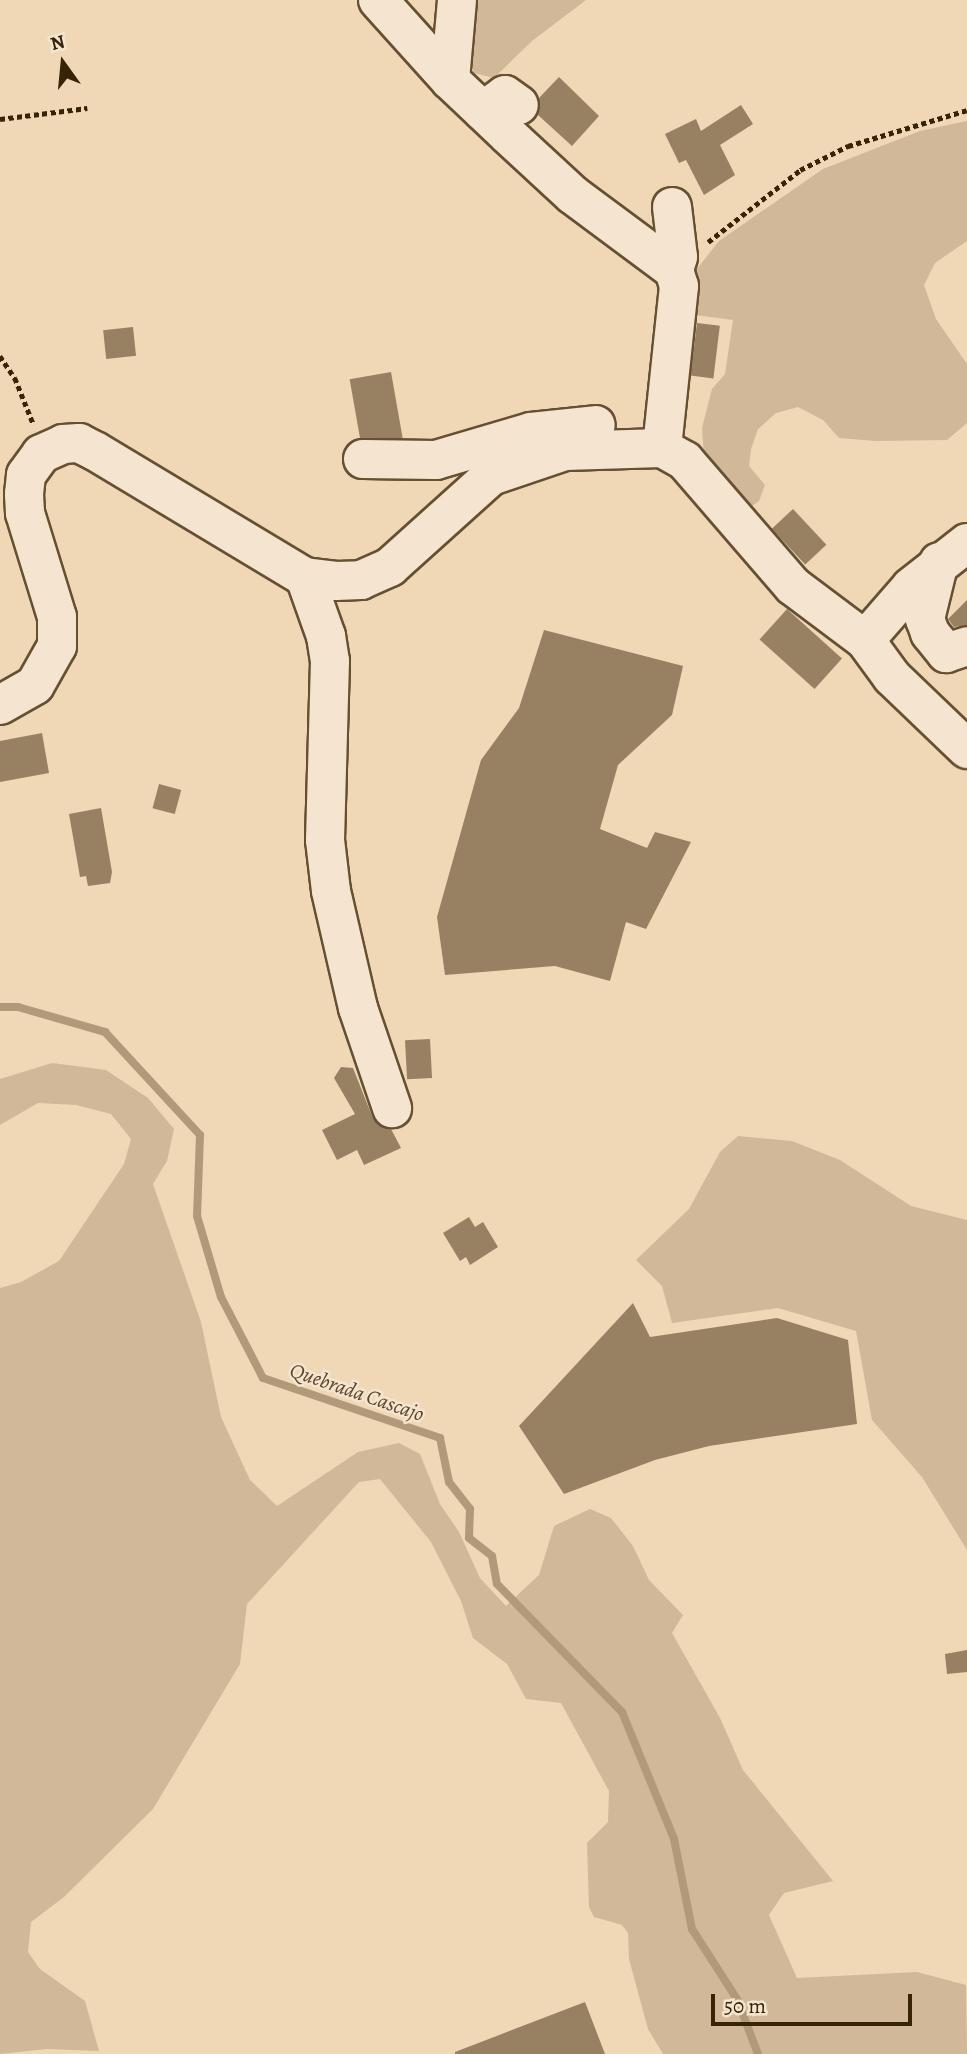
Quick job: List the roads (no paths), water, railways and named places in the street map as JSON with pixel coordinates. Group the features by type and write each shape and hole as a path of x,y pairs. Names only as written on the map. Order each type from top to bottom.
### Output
{"street":[{"path":"378,0 450,80 501,108 573,195 675,273"},
{"path":"450,80 457,0"},
{"path":"672,207 678,257 664,434 793,586 864,640 892,677 967,749"},
{"path":"363,459 436,460 531,432 664,434"},
{"path":"0,705 35,685 57,646 57,617 25,513 23,494 26,475 41,454 63,444 79,443 305,577 361,580 390,567 491,476 565,451 664,434"},
{"path":"864,640 953,553"},
{"path":"953,553 925,620 930,634 946,653 967,646"},
{"path":"305,577 326,636 330,661 326,840 331,891 358,1008 392,1108"}],"waterway":[{"name":"Quebrada Cascajo","path":"0,1007 18,1007 105,1032 200,1135 197,1216 221,1297 263,1378 440,1438 449,1482 470,1509 469,1538 492,1556 497,1584 622,1712 674,1839 692,1929 737,1999 758,2054"}]}
